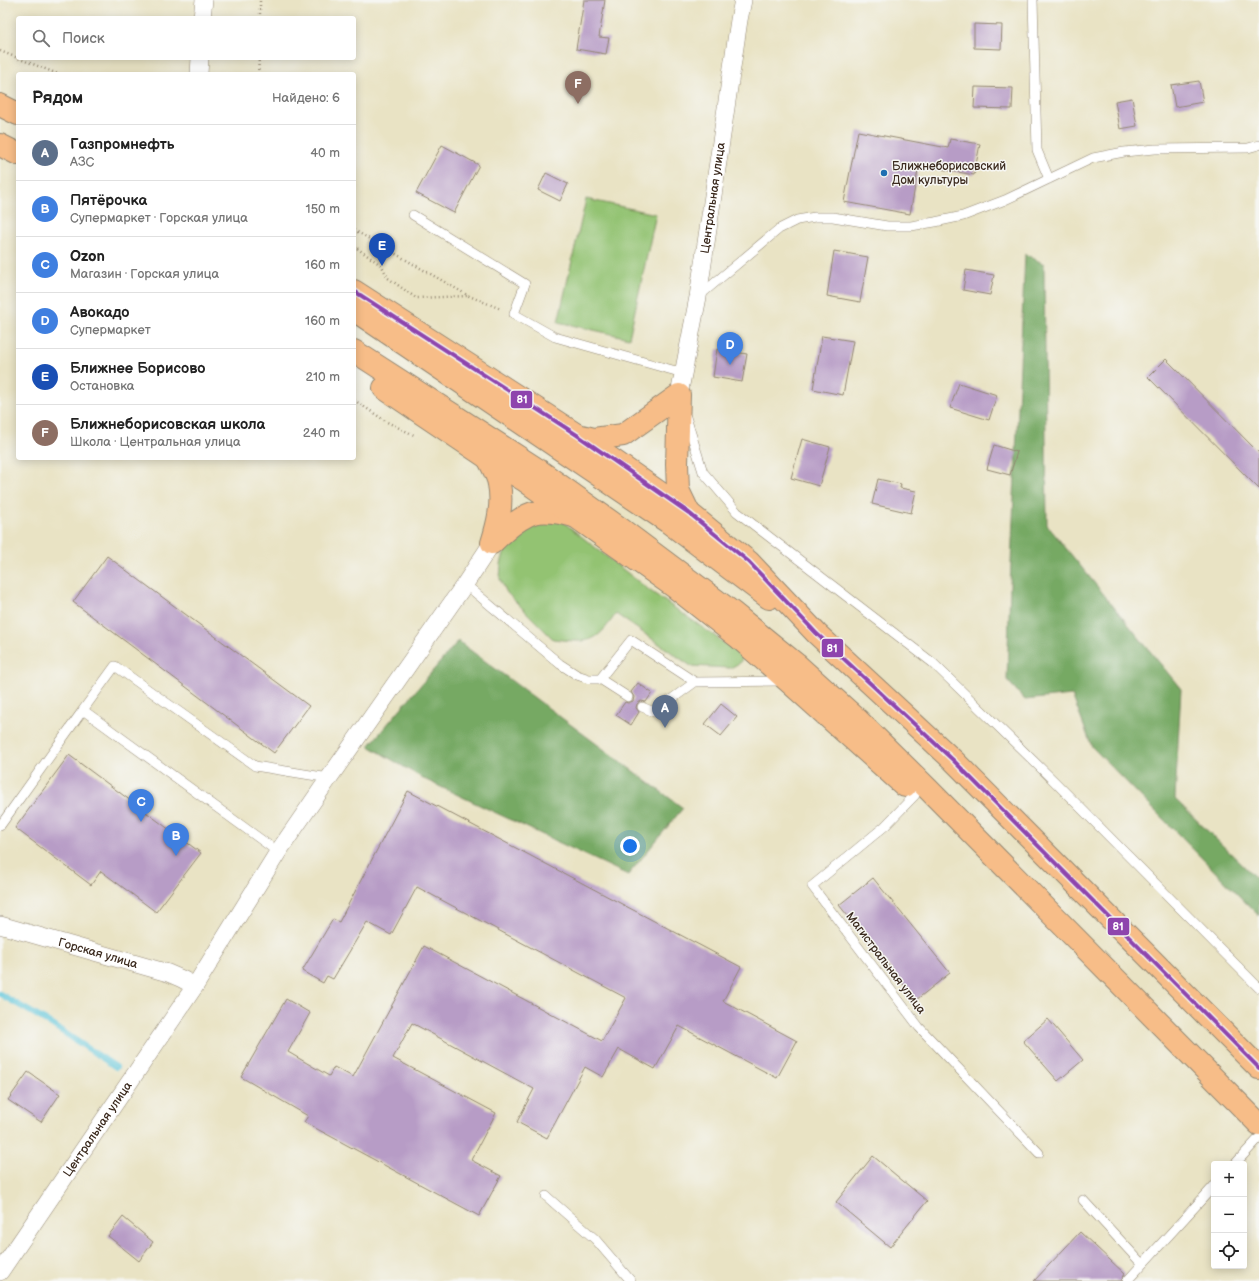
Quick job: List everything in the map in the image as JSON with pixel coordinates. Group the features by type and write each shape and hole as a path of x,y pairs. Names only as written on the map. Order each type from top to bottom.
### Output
{"main road":[{"path":"0,90 16,97"},
{"path":"0,105 16,113"},
{"path":"0,145 16,153"},
{"path":"356,292 577,434 689,513 749,562 817,634 953,760 1259,1068"},
{"path":"356,311 668,522 817,634"},
{"path":"356,352 538,469 732,612 796,664 859,721 928,788 1259,1124"},
{"path":"356,369 488,458 524,480 676,588 738,637 945,823 1023,886"},
{"path":"577,434 594,439 623,435 679,395"},
{"path":"679,395 677,464 678,490 689,513"},
{"path":"488,458 499,483 501,500 498,523 492,542"},
{"path":"492,542 510,526 533,513 559,512 574,516"}],"street":[{"path":"202,16 204,0"},
{"name":"Центральная улица","path":"679,395 698,297 737,27 743,0"},
{"path":"199,72 200,60"},
{"name":"Центральная улица","path":"0,1272 195,986 278,852 328,778 465,584 492,542"},
{"name":"Горская улица","path":"0,925 168,973 195,986"}],"lane":[{"path":"1032,0 1037,150 1049,180"},
{"path":"698,297 779,230 797,220 815,217 833,217 887,226 911,226 963,216 1005,200 1093,158 1124,152 1155,149 1248,148 1259,146"},
{"path":"413,215 525,284 514,314 555,337 683,373"},
{"path":"679,395 703,472 737,512 933,663 1054,780 1259,988"},
{"path":"465,584 560,664 577,676 589,679 600,679 628,698"},
{"path":"600,679 631,640 695,682 788,681"},
{"path":"0,826 114,666 255,766 328,778"},
{"path":"642,708 654,712 695,682"},
{"path":"83,710 278,852"},
{"name":"Магистральная улица","path":"915,795 885,826 812,886 919,1027 1039,1153"},
{"path":"1238,1161 1259,1138"},
{"path":"1127,1281 1211,1189"},
{"path":"546,1196 595,1239 631,1281"},
{"path":"1083,1200 1142,1264"}],"path":[{"path":"260,0 260,16"},
{"path":"0,51 16,57"},
{"path":"23,60 53,72"},
{"path":"258,72 259,60"},
{"path":"356,231 469,296 514,314"},
{"path":"356,247 382,266 388,278 416,298 469,296"},
{"path":"356,401 387,422 412,435 418,436"}],"green space":[{"path":"586,199 656,214 629,338 558,322"},
{"path":"1025,254 1044,264 1047,525 1181,689 1175,799 1259,881 1259,916 1092,747 1072,695 1025,700 1007,680"},
{"path":"537,520 562,521 649,590 743,656 740,663 730,668 691,666 616,614 602,632 591,639 578,641 553,639 507,593 500,579 501,564 507,543 513,534"},
{"path":"458,641 683,808 628,875 424,779 369,746"}],"building":[{"path":"584,0 605,0 599,37 609,38 606,54 576,49"},
{"path":"974,24 1002,25 1001,49 974,48"},
{"path":"1199,81 1203,102 1175,107 1171,85"},
{"path":"975,87 1013,88 1012,109 974,108"},
{"path":"1132,98 1137,126 1120,129 1115,101"},
{"name":"Ближнеборисовский Дом культуры","path":"858,131 948,148 950,139 980,144 974,175 919,165 910,214 844,202"},
{"path":"442,145 479,165 454,213 416,193"},
{"path":"546,173 568,184 560,201 538,190"},
{"path":"834,251 868,257 860,302 827,296"},
{"path":"966,270 994,275 990,295 963,290"},
{"path":"822,336 853,341 843,395 813,389"},
{"path":"717,349 747,354 742,382 713,377"},
{"path":"1166,359 1259,453 1259,489 1148,377"},
{"path":"959,383 997,395 989,420 950,408"},
{"path":"802,439 830,447 819,486 791,478"},
{"path":"994,445 1017,452 1010,475 987,469"},
{"path":"878,479 901,484 900,488 916,491 911,513 872,504"},
{"path":"107,556 309,706 274,753 73,602"},
{"path":"638,683 652,693 646,702 641,701 637,704 636,708 639,712 631,725 616,715 625,702 628,703 633,701 634,697 631,692"},
{"path":"721,704 737,717 721,736 705,724"},
{"path":"69,755 201,853 156,912 101,871 91,885 15,828"},
{"path":"408,791 741,967 723,1001 797,1041 777,1078 679,1026 655,1069 619,1049 603,1077 585,1067 547,1138 517,1122 534,1089 412,1023 393,1058 496,1113 471,1160 501,1176 479,1216 304,1122 308,1116 241,1077 286,999 310,1013 288,1052 329,1076 334,1067 353,1077 424,946 602,1041 626,998 417,887 391,935 367,922 333,979 327,976 323,983 302,971 333,919 339,922"},
{"path":"873,878 950,973 916,1000 839,905"},
{"path":"1048,1019 1083,1060 1058,1081 1023,1041"},
{"path":"28,1072 60,1094 41,1122 8,1100"},
{"path":"873,1156 927,1201 890,1247 836,1202"},
{"path":"123,1217 153,1242 139,1261 108,1236"},
{"path":"1080,1232 1125,1274 1121,1281 1034,1281"}],"waterway":[{"path":"0,994 48,1022 116,1067"}],"transit line":[{"name":"81","path":"356,292 577,435 689,513 749,562 817,634 953,760 1259,1068"}],"place":[{"name":"Ближнеборисовская школа","path":"578,104"},
{"name":"Ближнеборисовский Дом культуры","path":"884,173"},
{"name":"Ближнее Борисово","path":"382,266"},
{"name":"Авокадо","path":"730,365"},
{"name":"Газпромнефть","path":"665,728"},
{"name":"Ozon","path":"141,822"},
{"name":"Пятёрочка","path":"176,856"}]}
